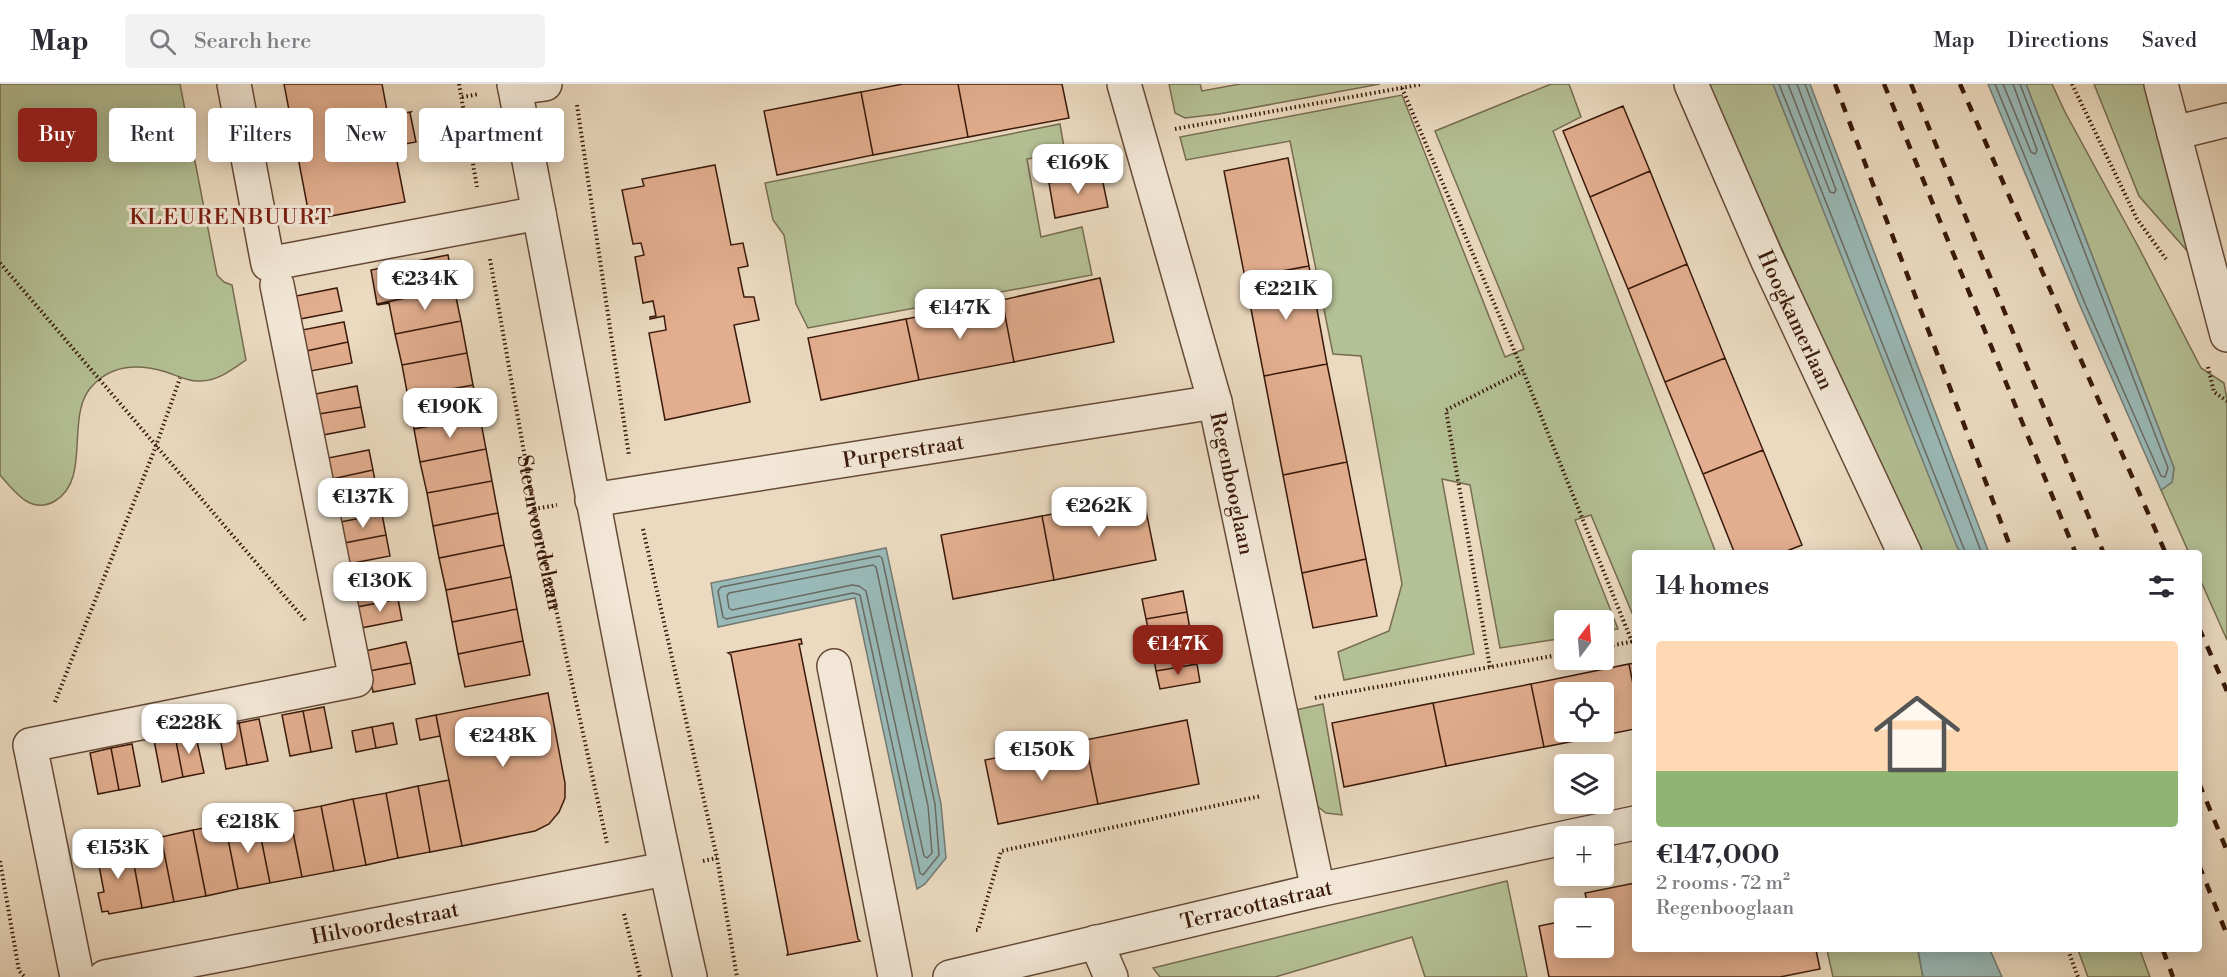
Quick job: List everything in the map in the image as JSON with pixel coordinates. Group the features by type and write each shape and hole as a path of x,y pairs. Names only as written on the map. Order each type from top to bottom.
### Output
{"street":[{"path":"234,84 268,264 539,213"},
{"name":"Regenbooglaan","path":"1124,84 1215,402 1318,890"},
{"name":"Hoogkamerlaan","path":"1691,84 1767,259 1903,550"},
{"path":"2160,84 2174,133 2216,347"},
{"path":"524,85 539,213 592,500 690,977"},
{"path":"2174,133 2227,120"},
{"path":"77,977 30,745 356,680 277,285"},
{"name":"Purperstraat","path":"592,500 1215,402"},
{"path":"834,666 895,977"},
{"name":"Terracottastraat","path":"1614,827 1632,824"},
{"name":"Terracottastraat","path":"950,977 1318,890 1554,840"},
{"name":"Hilvoordestraat","path":"105,977 666,869"},
{"path":"1095,942 1111,977"}],"path":[{"name":"Steenvoordelaan","path":"459,84 534,509 615,879 640,977"},
{"path":"1139,135 1423,84"},
{"path":"2072,84 2137,219 2168,263"},
{"path":"1402,88 1523,371 1632,639"},
{"path":"0,263 305,621"},
{"path":"2216,347 2214,392 2227,401"},
{"path":"1490,667 1446,410 1523,371"},
{"path":"30,745 48,720 156,446 180,378"},
{"path":"1614,645 1632,641"},
{"path":"1279,704 1554,656"},
{"path":"967,932 978,930 1001,851 1297,788"},
{"path":"0,861 19,970 25,977"},
{"path":"2069,952 2078,977"}],"green space":[{"path":"0,84 180,84 185,108 109,108 109,162 195,162 217,275 224,282 232,285 246,360 225,374 207,380 192,381 156,369 137,367 119,369 102,377 85,396 80,411 73,477 66,491 55,501 46,505 38,505 24,500 0,475"},
{"path":"1169,84 1200,84 1202,91 1240,84 1380,84 1219,114 1185,118 1175,113"},
{"path":"1551,84 1569,84 1581,117 1553,131 1715,550 1632,550 1632,613 1591,515 1575,520 1611,610 1554,610 1554,640 1500,648 1470,485 1442,479 1474,654 1344,680 1338,652 1389,631 1402,584 1361,356 1333,354 1290,141 1186,160 1180,137 1402,95 1505,357 1524,349 1435,131"},
{"path":"1708,84 1773,84 1960,550 1917,550"},
{"path":"2026,84 2052,84 2201,368 2224,383 2227,399 2227,640 2202,584 2202,550 2188,550 2161,490 2172,482 2174,468"},
{"path":"2094,84 2144,84 2189,253 2139,196"},
{"path":"1060,124 1065,153 1027,159 1041,237 1082,227 1092,275 808,328 796,304 784,235 773,220 765,183"},
{"path":"1323,704 1342,815 1326,813 1312,802 1291,711"},
{"path":"1507,881 1527,977 1425,977 1412,937 1275,977 1160,977 1153,968"},
{"path":"1827,952 1918,952 1923,977 1833,977"},
{"path":"2079,952 2141,952 2150,977 2088,977"}],"water":[{"path":"1773,84 1810,84 1988,550 1959,550"},
{"path":"1988,84 2026,84 2174,468 2172,482 2161,490 2081,308"},
{"path":"886,548 941,804 946,858 925,884 917,889 855,598 718,627 711,583"},
{"path":"1918,952 1991,952 2002,977 1923,977"}],"building":[{"path":"284,84 382,84 386,108 325,108 325,162 397,162 405,202 310,220 299,162 313,162 313,108 289,108"},
{"path":"903,84 958,84 968,137 873,155 861,92"},
{"path":"958,84 1062,84 1069,118 968,137"},
{"path":"861,92 873,155 777,175 764,111"},
{"path":"1623,106 1650,171 1590,197 1563,131"},
{"path":"411,112 416,142 407,144 407,113"},
{"path":"1288,158 1309,266 1245,278 1224,171"},
{"path":"715,165 731,245 743,243 748,266 738,268 744,297 754,297 759,320 734,325 750,402 665,420 649,333 666,330 664,316 650,319 656,316 653,301 643,303 635,257 644,255 641,243 633,244 622,190 644,186 642,179"},
{"path":"1650,171 1687,264 1628,289 1590,197"},
{"path":"1101,173 1108,207 1055,218 1049,183"},
{"path":"448,255 454,288 377,304 371,270"},
{"path":"1687,264 1725,358 1665,382 1628,289"},
{"path":"1309,266 1327,364 1264,376 1245,278"},
{"path":"1100,278 1114,342 1014,362 1002,300"},
{"path":"337,288 342,311 300,319 296,296"},
{"path":"454,288 461,321 395,334 389,303 377,304"},
{"path":"1002,300 1014,362 919,380 906,319"},
{"path":"906,319 919,380 821,400 808,338"},
{"path":"461,321 467,353 402,365 395,334"},
{"path":"344,322 348,342 306,351 302,330"},
{"path":"348,342 352,363 311,371 306,351"},
{"path":"467,353 473,385 408,397 402,365"},
{"path":"1725,358 1763,450 1703,474 1665,382"},
{"path":"1327,364 1347,462 1283,475 1264,376"},
{"path":"473,385 480,417 414,429 408,397"},
{"path":"357,386 361,407 319,414 315,394"},
{"path":"361,407 365,427 323,435 319,414"},
{"path":"480,417 486,449 420,462 414,429"},
{"path":"486,449 492,481 427,493 420,462"},
{"path":"369,450 373,470 332,479 328,458"},
{"path":"1763,450 1802,545 1789,550 1733,550 1703,474"},
{"path":"1347,462 1366,559 1302,573 1283,475"},
{"path":"373,470 377,492 336,500 332,479"},
{"path":"492,481 498,513 433,526 427,493"},
{"path":"1143,496 1156,560 1054,580 1042,516"},
{"path":"498,513 504,545 439,558 433,526"},
{"path":"382,514 386,535 344,543 340,522"},
{"path":"1042,516 1054,580 953,599 941,535"},
{"path":"386,535 390,556 348,564 344,543"},
{"path":"504,545 511,577 446,590 439,558"},
{"path":"1366,559 1377,616 1313,628 1302,573"},
{"path":"511,577 517,609 452,622 446,590"},
{"path":"394,578 398,599 357,607 353,586"},
{"path":"1183,591 1187,612 1146,619 1142,599"},
{"path":"398,599 402,620 361,628 357,607"},
{"path":"517,609 523,641 458,654 452,622"},
{"path":"1187,612 1190,629 1150,636 1146,619"},
{"path":"1190,629 1194,646 1153,654 1150,636"},
{"path":"801,639 802,644 799,644 860,941 787,955 731,655 728,653"},
{"path":"523,641 530,675 465,687 458,654"},
{"path":"406,642 411,663 369,671 365,651"},
{"path":"1194,646 1197,664 1156,671 1153,654"},
{"path":"411,663 415,684 373,692 369,671"},
{"path":"1197,664 1200,682 1160,689 1156,671"},
{"path":"1629,664 1632,664 1632,679"},
{"path":"1629,664 1632,679 1632,730 1614,733 1614,682 1554,682 1554,742 1569,742 1544,747 1531,684 1600,670 1614,670 1614,667"},
{"path":"1531,684 1544,747 1446,766 1433,703"},
{"path":"548,693 565,783 565,798 559,812 549,824 535,831 462,846 436,715"},
{"path":"1433,703 1446,766 1344,787 1332,723"},
{"path":"324,707 332,748 311,752 303,711"},
{"path":"303,711 311,752 290,756 282,715"},
{"path":"436,715 440,736 420,740 416,719"},
{"path":"259,719 268,761 247,765 239,723"},
{"path":"1187,720 1199,784 1098,804 1085,740"},
{"path":"239,723 247,765 226,769 218,727"},
{"path":"393,723 397,744 376,748 372,727"},
{"path":"372,727 376,748 356,752 352,731"},
{"path":"195,732 204,773 183,777 175,736"},
{"path":"175,736 183,777 162,782 154,740"},
{"path":"1085,740 1098,804 998,824 985,760"},
{"path":"132,744 140,786 119,790 111,748"},
{"path":"111,748 119,790 98,794 90,753"},
{"path":"449,780 462,846 430,852 418,786"},
{"path":"418,786 430,852 398,858 386,793"},
{"path":"386,793 398,858 366,865 353,799"},
{"path":"353,799 366,865 334,871 321,806"},
{"path":"321,806 334,871 302,877 289,812"},
{"path":"289,812 302,877 270,883 257,818"},
{"path":"257,818 270,883 238,889 225,824"},
{"path":"225,824 238,889 206,896 193,830"},
{"path":"193,830 206,896 174,902 161,837"},
{"path":"161,837 174,902 142,908 130,843"},
{"path":"130,843 142,908 109,914 108,911 102,912 98,893 104,892 96,850"},
{"path":"1632,884 1632,952 1816,952 1820,969 1780,977 1549,977 1539,926 1554,923 1554,958 1614,958 1614,898 1586,898 1585,893"}],"railway":[{"path":"1835,84 2011,550"},
{"path":"1884,84 2074,550"},
{"path":"1911,84 2102,550"},
{"path":"1960,84 2164,550"},
{"path":"2202,635 2227,691"},
{"path":"2202,790 2227,851"},
{"path":"2202,872 2227,935"},
{"path":"2164,952 2173,977"}],"district":[{"name":"KLEURENBUURT","path":"231,216"}]}
